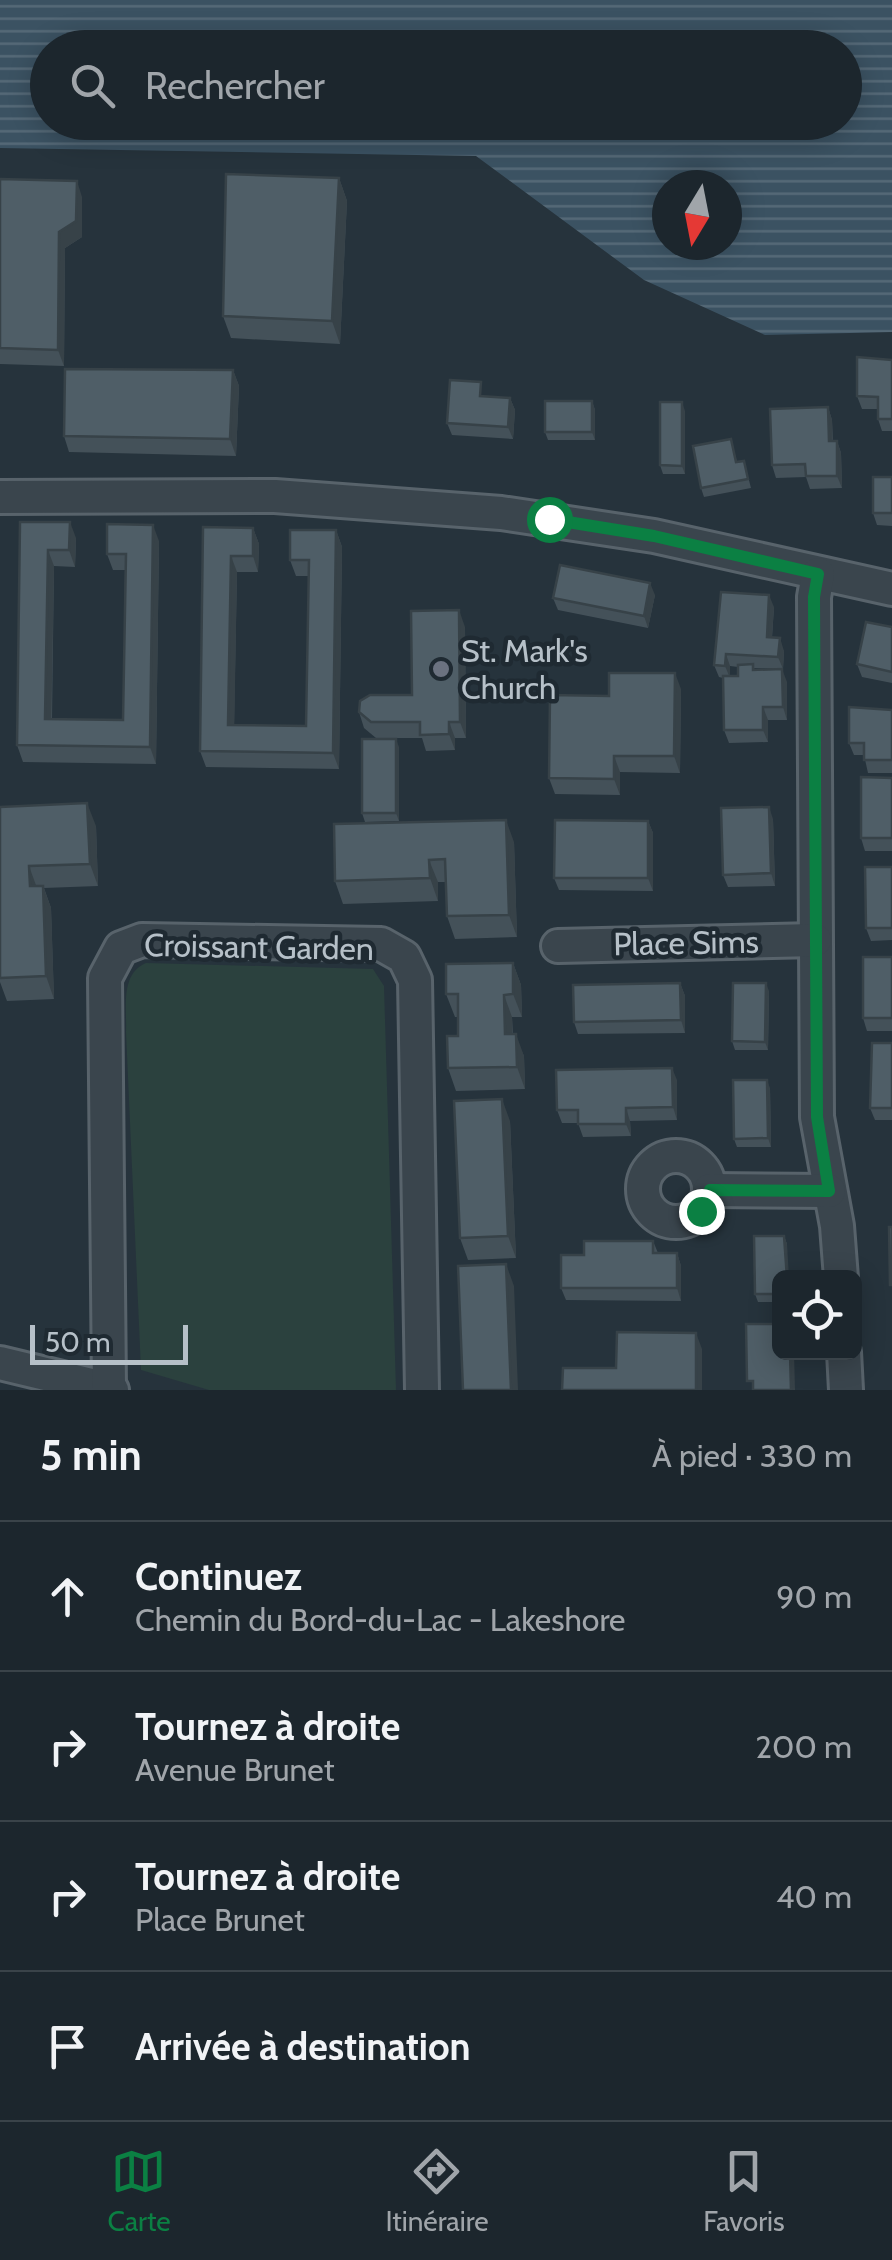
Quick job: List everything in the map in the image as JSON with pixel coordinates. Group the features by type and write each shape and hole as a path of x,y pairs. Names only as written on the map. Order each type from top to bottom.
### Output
{"street":[{"path":"0,498 276,496 501,514 654,536 892,589"},
{"path":"818,574 814,597 817,1117 839,1240 841,1270"},
{"name":"Croissant Garden","path":"110,1390 105,978 121,948 142,940 381,944 404,957 416,980 422,1390"},
{"name":"Place Sims","path":"558,946 815,940"},
{"path":"710,1190 829,1191"},
{"path":"844,1360 846,1390"},
{"path":"0,1362 110,1390"}],"green space":[{"path":"146,963 373,969 384,986 396,1390 209,1390 141,1370 126,1002 132,975"}],"water":[{"path":"0,0 892,0 892,332 765,335 644,280 476,156 0,148"}],"building":[{"path":"226,174 339,178 332,321 223,316"},
{"path":"0,179 77,181 76,221 59,232 58,350 0,348"},
{"path":"857,357 892,360 892,419 878,419 878,397 857,396"},
{"path":"65,369 233,370 230,439 64,436"},
{"path":"450,380 481,382 480,396 510,398 508,427 447,423"},
{"path":"545,401 592,401 592,432 545,432"},
{"path":"660,402 682,402 682,466 660,465"},
{"path":"828,407 829,441 837,441 837,476 806,476 805,464 772,465 770,409"},
{"path":"731,439 736,462 744,461 748,479 701,488 693,446"},
{"path":"873,477 892,477 892,513 873,513"},
{"path":"20,522 70,522 69,550 48,550 45,719 123,720 126,554 107,554 107,524 153,525 150,747 17,745"},
{"path":"203,527 253,528 253,556 231,556 228,725 306,726 309,560 290,560 290,530 336,530 333,753 200,751"},
{"path":"560,565 650,583 644,616 553,598"},
{"path":"721,592 769,595 767,637 780,638 778,657 726,654 725,666 714,665"},
{"name":"St. Mark's Church","path":"459,610 460,722 449,722 449,734 420,735 420,722 371,722 359,712 360,701 370,695 412,695 411,611"},
{"path":"866,622 892,627 892,672 857,664"},
{"path":"753,664 753,670 782,669 783,707 763,707 763,730 724,730 723,676 738,676 738,665"},
{"path":"609,673 675,673 674,756 614,756 614,779 549,778 550,695 609,696"},
{"path":"849,707 892,710 892,760 864,760 864,743 849,743"},
{"path":"362,739 396,739 396,813 362,813"},
{"path":"861,777 892,778 892,838 861,838"},
{"path":"87,803 90,864 29,866 30,886 43,886 46,976 0,978 0,807"},
{"path":"769,807 771,873 723,875 721,808"},
{"path":"506,820 509,915 447,916 445,859 429,860 430,878 335,881 334,824"},
{"path":"555,820 648,821 648,878 554,878"},
{"path":"865,867 892,867 892,928 866,928"},
{"path":"863,957 892,957 892,1018 863,1018"},
{"path":"513,963 513,994 504,995 505,1034 516,1034 517,1067 448,1068 447,1036 458,1036 458,994 446,994 446,964"},
{"path":"680,983 681,1020 574,1022 573,985"},
{"path":"733,983 766,983 765,1042 732,1041"},
{"path":"872,1043 892,1043 892,1108 870,1108"},
{"path":"672,1068 673,1107 626,1108 626,1124 578,1124 578,1110 557,1110 556,1070"},
{"path":"733,1080 767,1080 768,1138 734,1139"},
{"path":"502,1099 508,1236 460,1238 454,1101"},
{"path":"892,1227 892,1285 890,1285"},
{"path":"754,1236 784,1236 786,1270 772,1270 772,1294 755,1294"},
{"path":"584,1241 653,1241 653,1253 677,1253 677,1288 561,1288 561,1255 584,1255"},
{"path":"506,1264 511,1390 463,1390 458,1266"},
{"path":"746,1324 772,1324 772,1360 790,1360 791,1390 753,1390 753,1381 747,1381"},
{"path":"617,1332 696,1333 696,1390 562,1390 563,1368 616,1368"}],"place":[{"name":"St. Mark's Church","path":"441,669"}],"route":[{"path":"549,519 654,536 818,574 814,597 817,1117 829,1191 710,1190 701,1211"}]}
